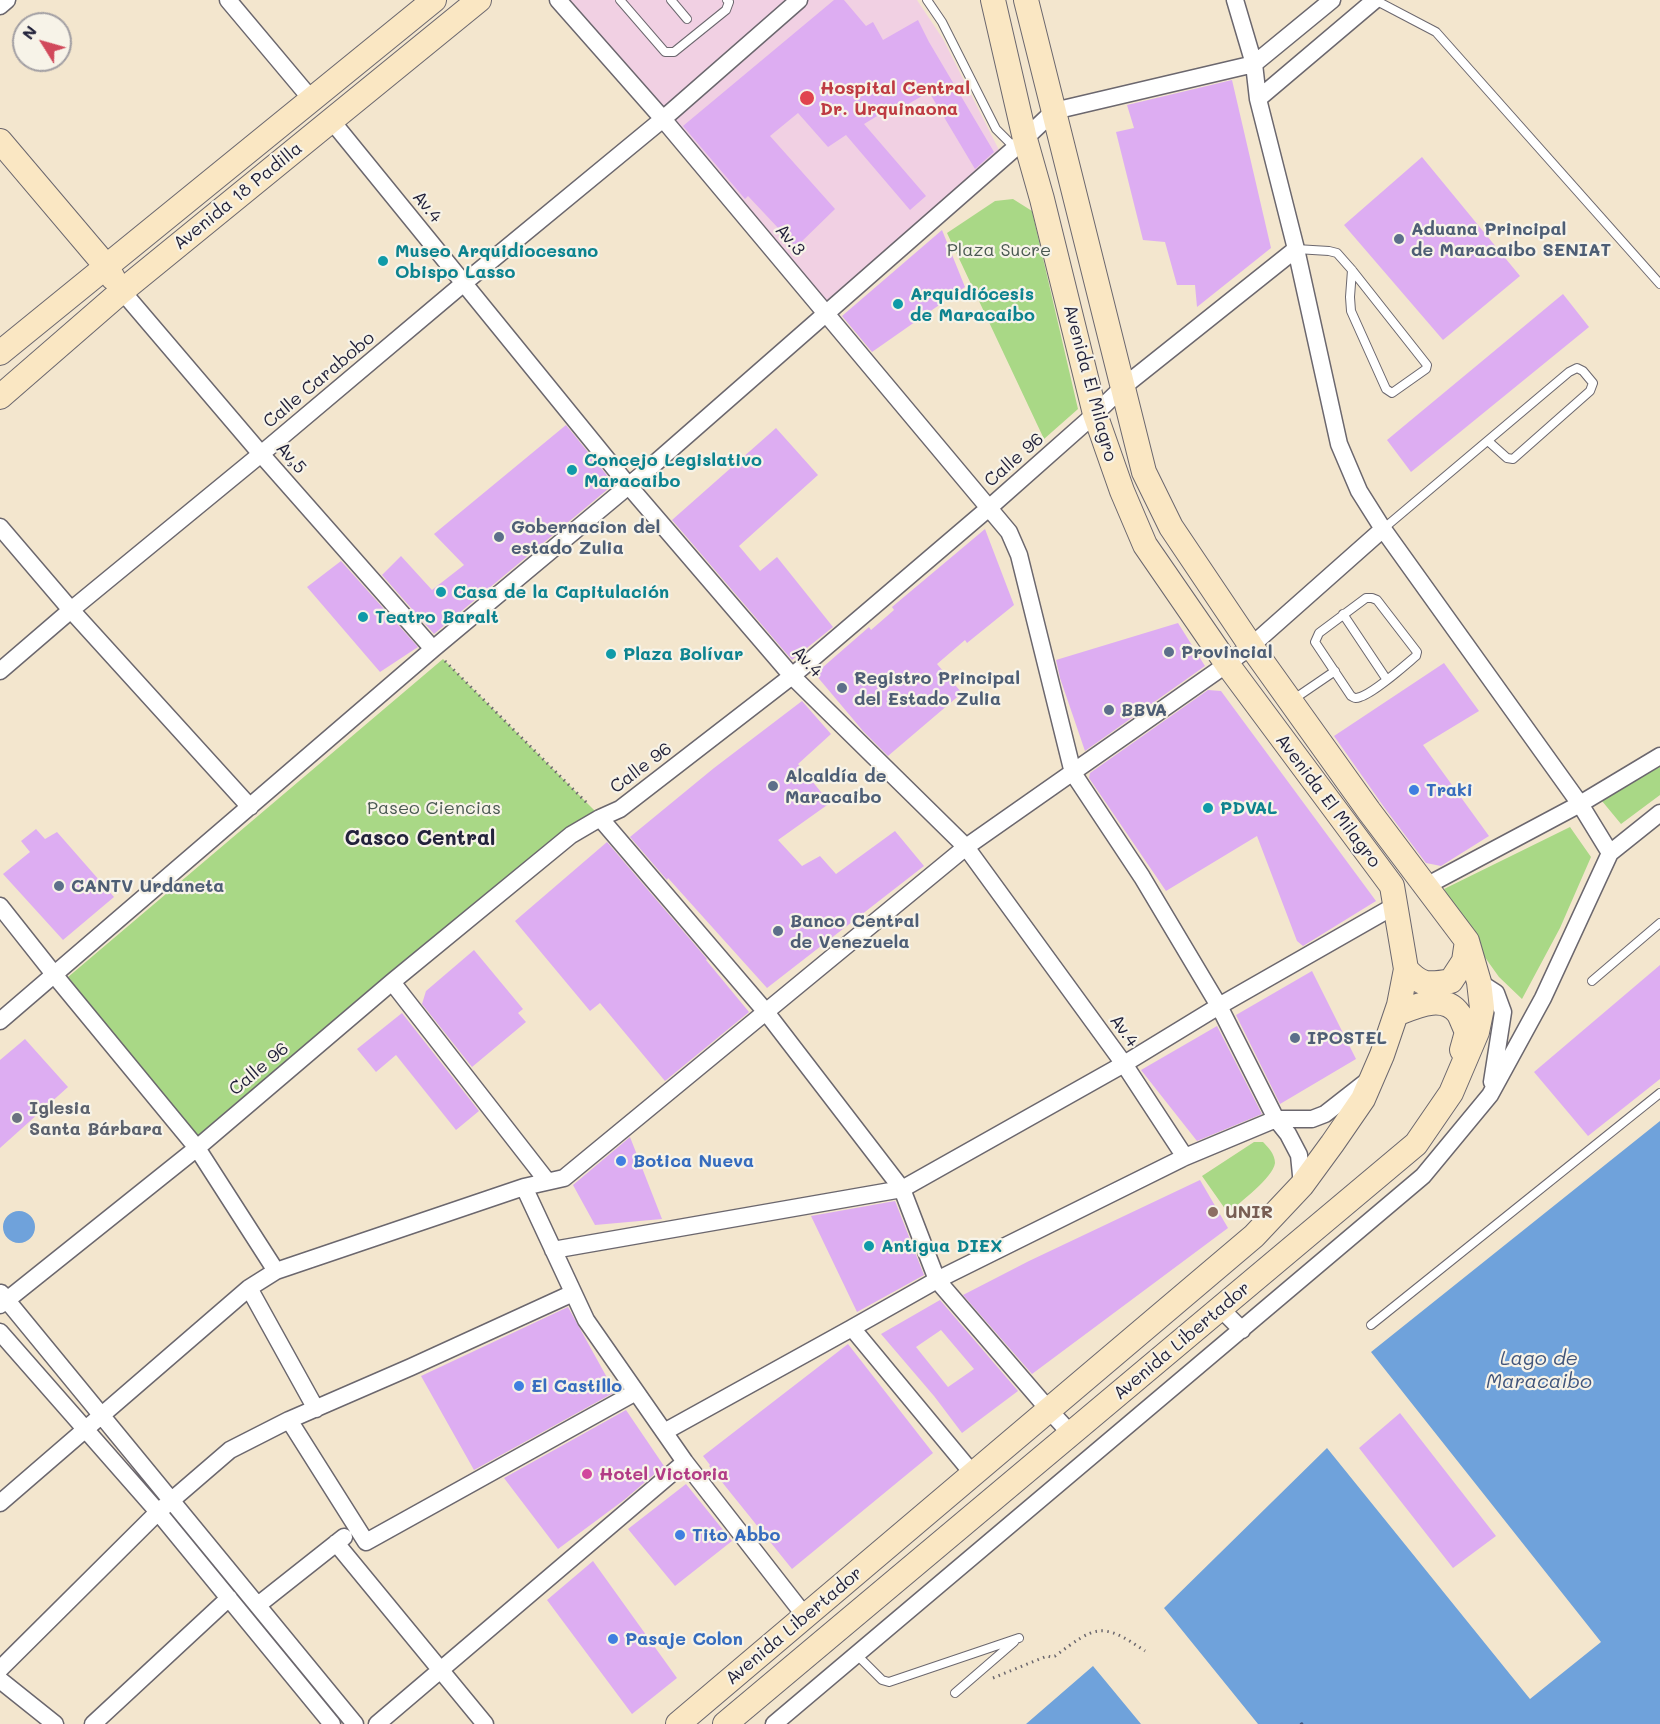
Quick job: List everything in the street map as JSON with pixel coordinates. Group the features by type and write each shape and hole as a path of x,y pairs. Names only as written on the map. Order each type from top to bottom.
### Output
{"main road":[{"name":"Avenida 18 Padilla","path":"0,353 434,0"},
{"name":"Avenida 18 Padilla","path":"0,396 122,291 480,0"},
{"name":"Avenida El Milagro","path":"993,0 1020,143 1042,199 1095,414 1144,545 1227,664 1392,886 1396,905"},
{"name":"Avenida El Milagro","path":"1026,0 1144,472 1171,527 1251,646 1369,811 1426,886"},
{"path":"0,141 106,266 122,291"},
{"name":"Avenida Libertador","path":"725,1724 1416,1144 1451,1093 1477,1032 1482,1008 1479,982 1467,941 1426,886"},
{"name":"Avenida Libertador","path":"678,1724 1254,1236 1302,1185 1363,1099 1396,1014 1406,969 1396,905"},
{"path":"1406,969 1415,980 1432,984 1451,981 1464,961 1467,941"},
{"path":"1396,1014 1424,1004 1440,1002 1457,1011 1467,1032 1451,1093"}],"street":[{"path":"0,6 7,0"},
{"path":"228,0 312,100"},
{"name":"Av.3","path":"558,0 663,119 1009,532 1019,555 1073,773 1142,878 1219,1006 1276,1119 1288,1134 1299,1155 1302,1185"},
{"name":"Calle Carabobo","path":"0,671 663,119 799,0"},
{"path":"1235,0 1254,64 1258,99 1296,249 1339,444 1359,490 1383,529 1580,804 1610,853"},
{"path":"0,1021 433,649 645,472 1054,111 1254,64 1332,0"},
{"path":"1258,99 1375,0"},
{"name":"Av.4","path":"331,120 628,485 792,676 966,847 1124,1064 1185,1157"},
{"name":"Calle 96","path":"2,1299 197,1148 392,982 571,835 620,809 792,676 990,507 1123,387 1296,249"},
{"name":"Av,5","path":"122,291 261,454 433,649"},
{"path":"0,527 71,610 250,807"},
{"path":"0,1503 249,1288 276,1270 524,1187 564,1178 966,847 1251,646 1383,529"},
{"path":"1426,886 1580,804 1660,756"},
{"path":"774,1724 1424,1176 1490,1095 1543,998 1610,853 1660,813"},
{"path":"600,818 766,1012 902,1189 937,1280 1071,1434"},
{"path":"553,1250 902,1189 1124,1064 1219,1006 1396,905"},
{"path":"0,906 197,1148 276,1270"},
{"path":"392,982 547,1182"},
{"path":"1479,982 1496,993 1503,1012 1490,1095"},
{"path":"664,1432 937,1280 1185,1157 1276,1119 1312,1119 1325,1114 1372,1077"},
{"path":"524,1187 586,1320 685,1462 806,1616"},
{"path":"249,1288 316,1409"},
{"path":"0,1669 158,1512 230,1450 289,1420 573,1293"},
{"path":"2,1299 172,1500 355,1724"},
{"path":"1220,1308 1242,1330"},
{"path":"852,1328 973,1474"},
{"path":"0,1332 230,1598 323,1720"},
{"path":"289,1420 366,1542 636,1392"},
{"path":"377,1724 685,1462"},
{"path":"258,1605 356,1527"},
{"path":"336,1543 486,1724"},
{"path":"93,1724 230,1598"},
{"path":"0,1680 55,1724"}],"lane":[{"path":"620,0 665,52 674,52 726,10 729,2 727,0"},
{"path":"671,0 687,19"},
{"path":"927,0 942,22 996,129 1020,143"},
{"path":"1375,0 1436,32 1660,284"},
{"path":"1296,249 1337,253 1352,270 1427,365 1426,369 1392,393 1386,389 1351,311 1352,270"},
{"path":"1383,529 1569,372 1577,368 1583,371 1593,383 1590,391 1513,459 1507,459 1488,441"},
{"path":"1366,598 1377,600 1417,652 1416,656 1387,680 1362,697 1351,696 1335,671 1316,642 1320,633 1366,598"},
{"path":"1343,614 1387,680"},
{"path":"1291,701 1335,671"},
{"path":"1592,981 1660,923"},
{"path":"1371,1325 1660,1093"},
{"path":"857,1655 882,1680 889,1682 1019,1638 956,1693"}],"path":[{"path":"433,649 600,818"},
{"path":"986,1681 1047,1656 1055,1656 1092,1631 1114,1633 1145,1651"}],"shaded area":[{"name":"Hospital Central Dr. Urquinaona","path":"557,0 917,0 943,39 1003,158 825,313"}],"green space":[{"name":"Plaza Sucre","path":"1013,199 1032,211 1078,409 1044,439 947,233 995,201"},
{"name":"Paseo Ciencias","path":"443,659 596,812 197,1147 61,983"},
{"path":"1660,765 1660,795 1621,824 1602,801"},
{"path":"1570,827 1591,857 1560,928 1522,999 1499,977 1484,956 1444,889"},
{"path":"1254,1142 1263,1142 1271,1151 1275,1160 1273,1169 1262,1183 1228,1213 1202,1176"}],"water":[{"name":"Lago de Maracaibo","path":"1660,1121 1660,1724 1258,1724 1164,1608 1327,1448 1530,1699 1601,1642 1371,1352"},
{"path":"19,1211 30,1216 35,1227 30,1238 19,1243 8,1238 3,1227 8,1216"},
{"path":"1093,1666 1141,1724 1026,1724"}],"building":[{"path":"834,0 844,0 866,26 873,22 883,40 918,20 994,152 975,169 929,92 903,107 900,102 864,124 926,196 910,210 846,135 828,147 798,113 770,136 835,209 796,247 748,196 745,199 683,126"},
{"path":"1232,80 1271,248 1197,307 1195,285 1177,285 1165,242 1143,240 1116,132 1134,128 1127,105"},
{"path":"1422,157 1520,276 1443,340 1344,225"},
{"name":"Arquidiócesis de Maracaibo","path":"942,230 965,287 872,352 842,316"},
{"path":"1563,294 1589,327 1411,472 1387,440"},
{"path":"566,425 614,484 434,634 382,575 401,556 432,590 464,565 434,534"},
{"path":"776,428 818,475 739,546 760,571 777,557 833,627 792,660 672,520"},
{"path":"985,529 1014,605 967,643 965,640 937,664 962,693 888,756 863,731 815,674 869,627 871,630 894,610 892,607"},
{"name":"Teatro Baralt","path":"341,561 418,647 380,672 307,587"},
{"name":"BBVA","path":"1178,623 1205,666 1085,751 1056,660"},
{"name":"Traki","path":"1444,663 1479,711 1423,745 1489,836 1441,866 1426,863 1334,736"},
{"name":"PDVAL","path":"1208,690 1221,691 1376,901 1303,946 1297,941 1257,836 1166,891 1089,778 1090,773"},
{"name":"Banco Central de Venezuela","path":"802,701 831,734 798,764 830,803 778,840 802,866 820,856 836,874 895,831 924,866 767,988 630,837 714,768"},
{"name":"CANTV Urdaneta","path":"36,829 45,839 57,832 114,897 63,940 3,874 30,852 21,841"},
{"path":"607,842 749,1012 665,1081 600,1003 590,1011 515,921"},
{"path":"474,950 523,1009 518,1013 526,1022 472,1067 422,1004 426,991"},
{"path":"1660,965 1660,1079 1588,1136 1534,1072"},
{"name":"IPOSTEL","path":"1312,971 1356,1059 1280,1104 1236,1015"},
{"path":"402,1013 479,1111 456,1130 396,1055 376,1072 357,1049"},
{"path":"1217,1026 1262,1114 1197,1141 1141,1070"},
{"name":"Iglesia Santa Bárbara","path":"25,1039 68,1087 0,1148 0,1060"},
{"name":"Botica Nueva","path":"630,1137 662,1219 595,1225 573,1185"},
{"path":"1200,1180 1228,1228 1032,1374 963,1295 1029,1261"},
{"name":"Antigua DIEX","path":"895,1201 924,1275 857,1312 811,1216"},
{"path":"940,1300 1018,1391 962,1433 881,1334","holes":["941,1330 974,1369 948,1387 916,1347"]},
{"name":"El Castillo","path":"568,1307 615,1392 474,1470 421,1376"},
{"path":"848,1344 933,1453 792,1569 703,1456"},
{"name":"Hotel Victoria","path":"626,1410 664,1466 624,1500 558,1549 504,1478"},
{"path":"1400,1413 1496,1536 1453,1568 1359,1448"},
{"name":"Tito Abbo","path":"686,1484 732,1541 675,1586 628,1529"},
{"name":"Pasaje Colon","path":"593,1561 677,1678 632,1714 547,1600"}],"place":[{"name":"Hospital Central Dr. Urquinaona","path":"807,98"},
{"name":"Aduana Principal de Maracaibo SENIAT","path":"1399,239"},
{"name":"Museo Arquidiocesano Obispo Lasso","path":"383,261"},
{"name":"Arquidiócesis de Maracaibo","path":"898,304"},
{"name":"Concejo Legislativo Maracaibo","path":"572,470"},
{"name":"Gobernacion del estado Zulia","path":"499,537"},
{"name":"Casa de la Capitulación","path":"441,592"},
{"name":"Teatro Baralt","path":"363,617"},
{"name":"Provincial","path":"1169,652"},
{"name":"Plaza Bolívar","path":"611,654"},
{"name":"Registro Principal del Estado Zulia","path":"842,688"},
{"name":"BBVA","path":"1109,710"},
{"name":"Alcaldía de Maracaibo","path":"773,786"},
{"name":"Traki","path":"1414,790"},
{"name":"PDVAL","path":"1208,808"},
{"name":"CANTV Urdaneta","path":"59,886"},
{"name":"Banco Central de Venezuela","path":"778,931"},
{"name":"IPOSTEL","path":"1295,1038"},
{"name":"Iglesia Santa Bárbara","path":"17,1118"},
{"name":"Botica Nueva","path":"621,1161"},
{"name":"UNIR","path":"1213,1212"},
{"name":"Antigua DIEX","path":"869,1246"},
{"name":"El Castillo","path":"519,1386"},
{"name":"Hotel Victoria","path":"587,1474"},
{"name":"Tito Abbo","path":"680,1535"},
{"name":"Pasaje Colon","path":"613,1639"}],"district":[{"name":"Casco Central","path":"420,839"}]}
